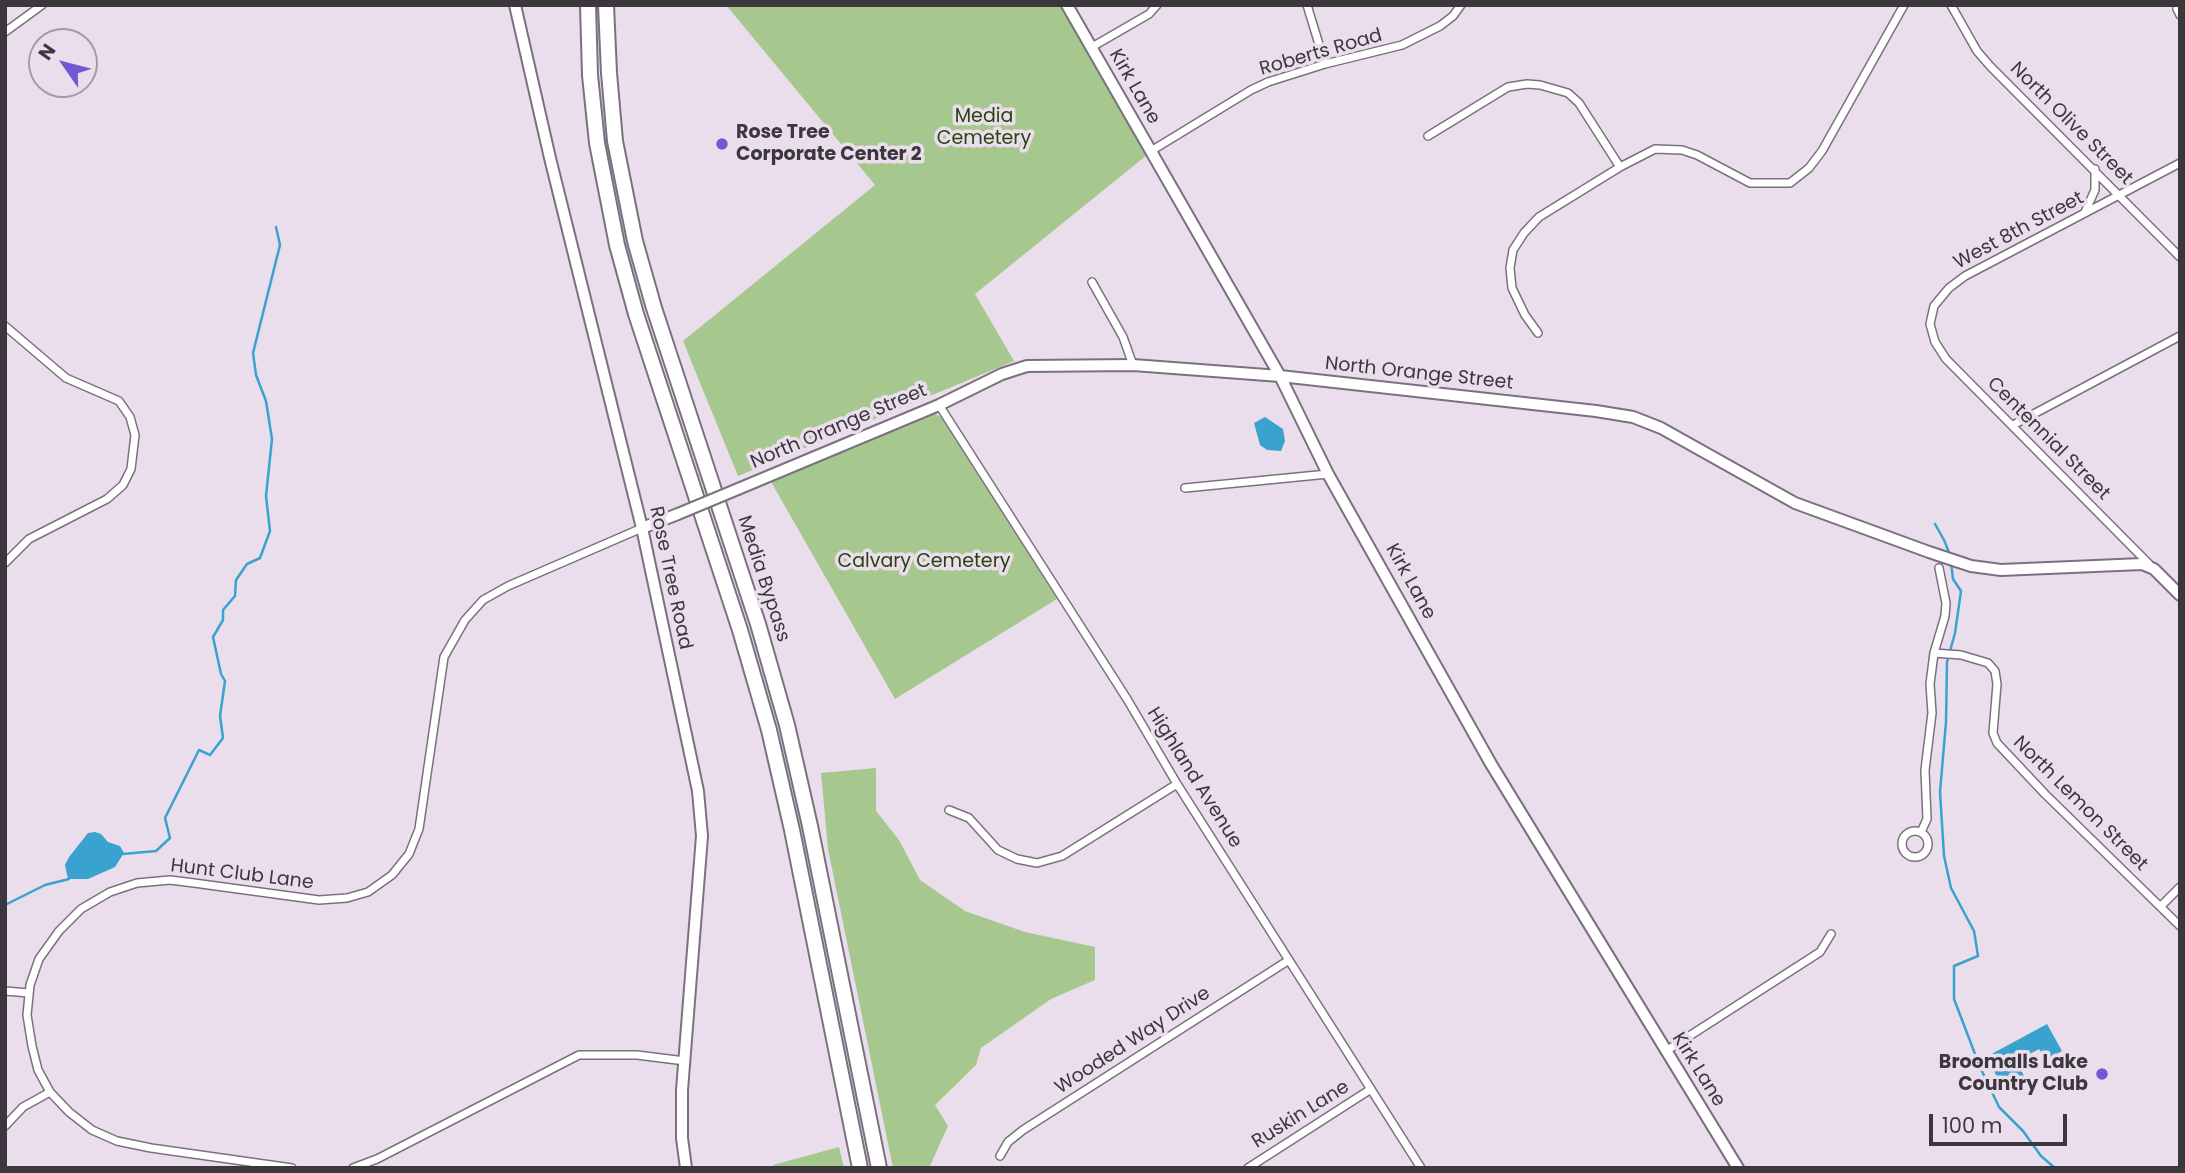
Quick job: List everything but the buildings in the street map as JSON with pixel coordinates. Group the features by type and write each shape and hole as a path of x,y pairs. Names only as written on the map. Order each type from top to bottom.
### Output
{"highway":[{"name":"Media Bypass","path":"588,5 590,75 597,143 617,245 636,314 740,630 765,717 792,830 860,1168"},
{"name":"Media Bypass","path":"606,5 614,129 635,241 654,308 758,624 787,725 879,1168"}],"street":[{"path":"5,32 42,5"},
{"name":"Rose Tree Road","path":"515,5 642,528 698,791 702,821 685,1061 682,1138 686,1168"},
{"name":"Kirk Lane","path":"1067,5 1280,376 1328,474 1491,764 1738,1168"},
{"path":"1092,47 1149,14 1157,5"},
{"path":"1307,5 1325,64"},
{"name":"Roberts Road","path":"1151,151 1251,90 1325,64 1402,45 1440,26 1453,16 1461,5"},
{"path":"1538,333 1525,315 1512,288 1510,268 1513,250 1539,217 1620,167 1655,149 1682,150 1697,155 1750,183 1790,183 1809,168 1822,151 1904,5"},
{"name":"North Olive Street","path":"1951,5 1977,51 2180,257"},
{"path":"1428,136 1508,87 1540,85 1568,93 1579,103 1620,167"},
{"name":"West 8th Street","path":"1930,324 1934,306 1949,288 1965,276 2180,163"},
{"path":"2084,214 2095,190 2095,169"},
{"path":"1092,282 1123,337 1133,365"},
{"name":"Centennial Street","path":"1930,324 1935,342 1946,359 2154,569"},
{"path":"5,326 66,378 119,401 130,418 135,435 131,469 123,485 107,499 29,539 5,563"},
{"path":"2013,425 2180,335"},
{"name":"North Orange Street","path":"642,528 1027,366 1133,365 1280,376 1633,417 1661,428 1795,503 1971,566 2001,570 2142,564 2154,569"},
{"name":"Highland Avenue","path":"939,405 1421,1168"},
{"path":"1185,488 1328,474"},
{"name":"Hunt Club Lane","path":"292,1168 151,1149 117,1141 92,1130 69,1112 50,1092 38,1070 32,1046 27,1015 29,993 39,959 58,931 81,909 110,891 137,883 170,880 319,900 347,898 368,892 392,875 409,854 419,829 444,657 465,620 483,600 508,586 642,528"},
{"path":"1921,832 1927,819 1926,770 1932,713 1930,684 1946,603 1939,568"},
{"path":"2154,569 2180,595"},
{"name":"North Lemon Street","path":"1934,653 1961,655 1988,663 1995,671 1997,684 1993,733 1997,743 2045,794 2180,926"},
{"path":"949,810 969,818 998,850 1017,859 1037,863 1062,856 1177,784"},
{"path":"2161,906 2180,887"},
{"path":"1666,1051 1820,952 1831,934"},
{"name":"Wooded Way Drive","path":"1000,1156 1008,1142 1023,1130 1289,960"},
{"path":"5,991 29,993"},
{"path":"353,1168 377,1159 579,1055 627,1055 685,1061"},
{"name":"Ruskin Lane","path":"1248,1168 1371,1089"},
{"path":"5,1126 23,1107 50,1092"}],"green space":[{"name":"Media Cemetery","path":"726,5 1061,5 1147,155 975,294 1014,361 738,476 683,341 875,185"},
{"name":"Calvary Cemetery","path":"928,414 943,418 1057,599 895,699 770,480"},
{"path":"876,768 876,811 899,840 920,880 965,911 1025,932 1095,947 1095,980 1051,999 981,1048 976,1065 935,1105 948,1126 929,1168 893,1168 828,849 821,773"},
{"path":"839,1147 844,1168 773,1168 773,1165"}],"water":[{"path":"1265,417 1283,429 1285,441 1281,451 1267,450 1260,445 1254,423"},
{"path":"95,832 108,842 120,846 124,853 115,867 88,879 68,879 65,865 69,857 88,833"},
{"path":"2047,1024 2062,1051 2046,1060 2039,1049 2017,1061 2024,1076 2003,1087 1986,1057"}],"waterway":[{"path":"123,854 156,851 170,838 165,818 199,750 210,755 223,738 220,716 225,681 213,637 223,620 223,610 235,596 236,580 247,564 260,558 270,531 266,496 272,439 266,401 256,375 253,353 280,245 276,227"},
{"path":"1935,524 1950,555"},
{"path":"1951,562 1953,579 1961,591 1955,633 1947,662 1946,722 1940,792 1944,856 1951,888 1974,931 1978,956 1954,966 1954,999 1980,1067 1999,1107 2023,1131 2041,1156 2055,1168"},
{"path":"5,905 45,885 69,879"}],"place":[{"name":"Rose Tree Corporate Center 2","path":"722,144"},
{"name":"Broomalls Lake Country Club","path":"2102,1074"}]}
